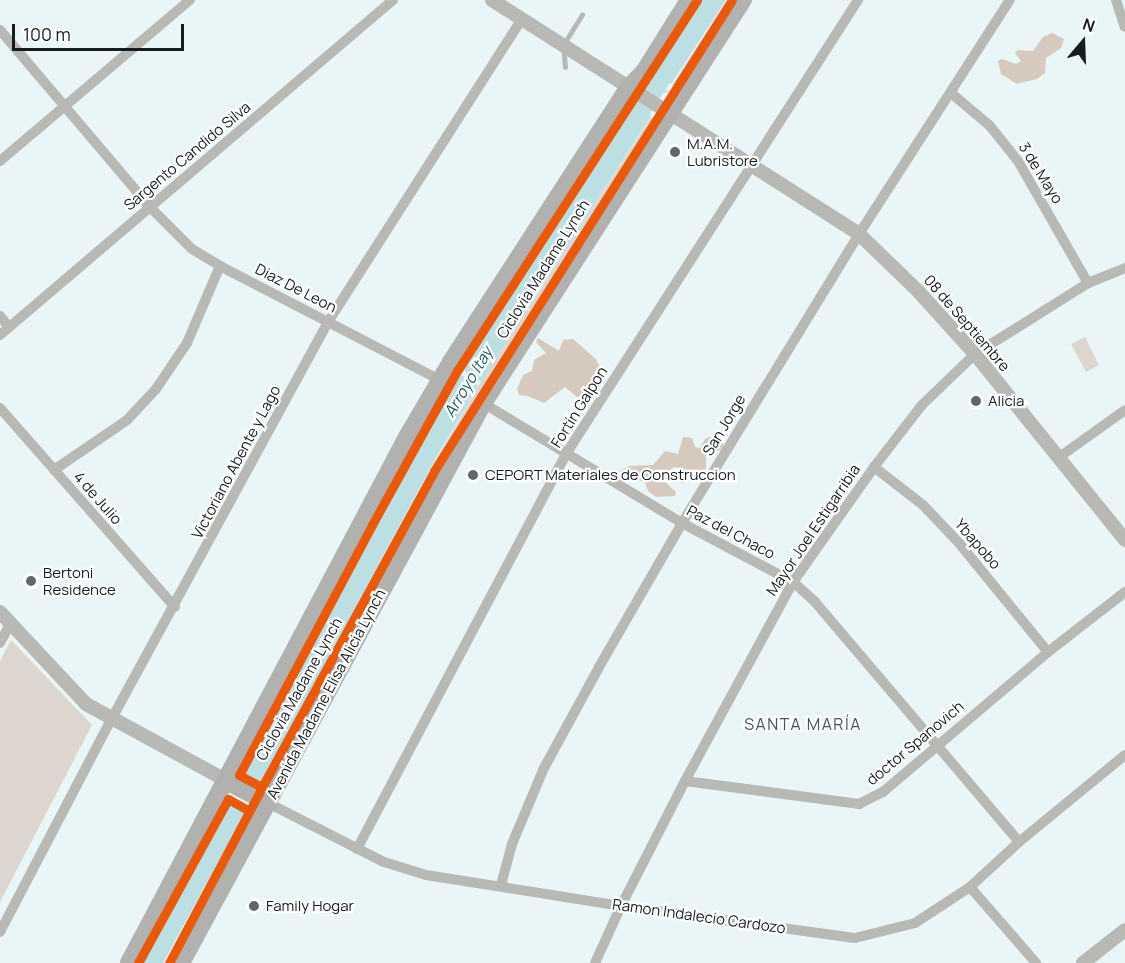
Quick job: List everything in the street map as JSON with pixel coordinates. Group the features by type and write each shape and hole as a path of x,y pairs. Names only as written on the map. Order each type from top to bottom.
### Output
{"highway":[{"path":"129,963 231,783 407,437 451,376 596,130 634,90 689,0"},
{"name":"Avenida Madame Elisa Alicia Lynch","path":"181,963 262,800 482,399 665,111 743,0"},
{"name":"Ramon Indalecio Cardozo","path":"231,783 262,800"}],"street":[{"path":"0,161 190,0"},
{"name":"Sargento Candido Silva","path":"0,335 393,0"},
{"name":"08 de Septiembre","path":"492,0 859,234 918,291 975,354 1125,540"},
{"name":"Fortín Galpon","path":"357,849 566,454 858,0"},
{"name":"San Jorge","path":"501,885 512,844 544,768 682,523 859,234 1010,0"},
{"path":"1116,0 1125,27"},
{"name":"Victoriano Abente y Lago","path":"0,932 111,720 175,607 328,322 522,19"},
{"name":"Diaz De Leon","path":"0,30 176,236 220,266 328,322 451,376"},
{"name":"3 de Mayo","path":"951,93 990,126 1018,160 1088,283"},
{"path":"54,470 127,420 156,389 187,343 220,266"},
{"name":"Mayor Joel Estigarribia","path":"596,963 621,906 685,781 793,582 874,467 922,405 975,354 1088,283 1125,268"},
{"path":"0,316 9,327"},
{"name":"Paz del Chaco","path":"482,399 566,454 682,523 793,582 815,602 1019,842"},
{"name":"4 de Julio","path":"0,408 175,607"},
{"path":"1058,458 1125,410"},
{"name":"Ybapobo","path":"874,467 923,505 959,543 1048,652"},
{"name":"doctor Spanovich","path":"685,781 859,804 883,792 1048,652 1125,592"},
{"path":"0,612 86,704 111,720 231,783"},
{"path":"0,643 9,624"},
{"name":"Ramon Indalecio Cardozo","path":"262,800 384,862 426,874 621,906 855,938 915,923 970,886 1019,842 1125,755"},
{"path":"970,886 1036,963"},
{"path":"1083,963 1125,930"}],"lane":[{"path":"565,67 563,45 582,14"}],"path":[{"path":"465,359 451,376 479,382"},
{"path":"482,399 491,378"}],"shaded area":[{"path":"727,0 735,0 677,89 672,85"},
{"path":"1052,33 1064,39 1061,48 1046,58 1045,73 1037,79 1017,84 1001,74 998,61 1002,59 1016,64 1021,61 1015,53 1018,50 1033,51 1043,37"},
{"path":"647,77 671,93 656,92 647,85"},
{"path":"651,117 657,120 267,788 261,785 437,458 479,385"},
{"path":"1085,337 1099,365 1086,372 1071,344"},
{"path":"538,338 559,351 563,340 573,339 596,359 602,371 591,394 577,397 565,387 544,403 519,395 517,389 523,375 532,371 534,360 546,353 536,342"},
{"path":"714,435 723,439 723,447 706,454 706,469 692,473 683,484 673,475 681,472 678,468 674,467 666,472 664,481 676,492 675,496 656,497 648,491 645,482 636,479 627,482 620,476 620,471 629,466 653,465 665,451 678,454 683,437 692,438 695,447 700,448 705,439"},
{"path":"11,640 92,725 0,902 0,661"}],"water":[{"path":"699,0 726,0 671,84 653,73"},
{"path":"631,103 651,116 481,382 461,368"},
{"path":"458,373 478,386 437,456 260,784 241,774 449,387"},
{"path":"229,800 246,810 163,963 143,963"}],"waterway":[{"name":"Arroyo Itay","path":"625,132 674,55"}],"cycle path":[{"name":"Ciclovia Madame Lynch","path":"697,0 458,369 239,775 262,787 434,471 732,0"},
{"path":"169,963 262,787"},
{"path":"138,963 228,799 248,810"}],"place":[{"name":"M.A.M. Lubristore","path":"675,152"},
{"name":"Alicia","path":"976,401"},
{"name":"CEPORT Materiales de Construccion","path":"473,475"},
{"name":"Bertoni Residence","path":"31,581"},
{"name":"Family Hogar","path":"254,906"}],"district":[{"name":"SANTA MARÍA","path":"803,724"}]}
